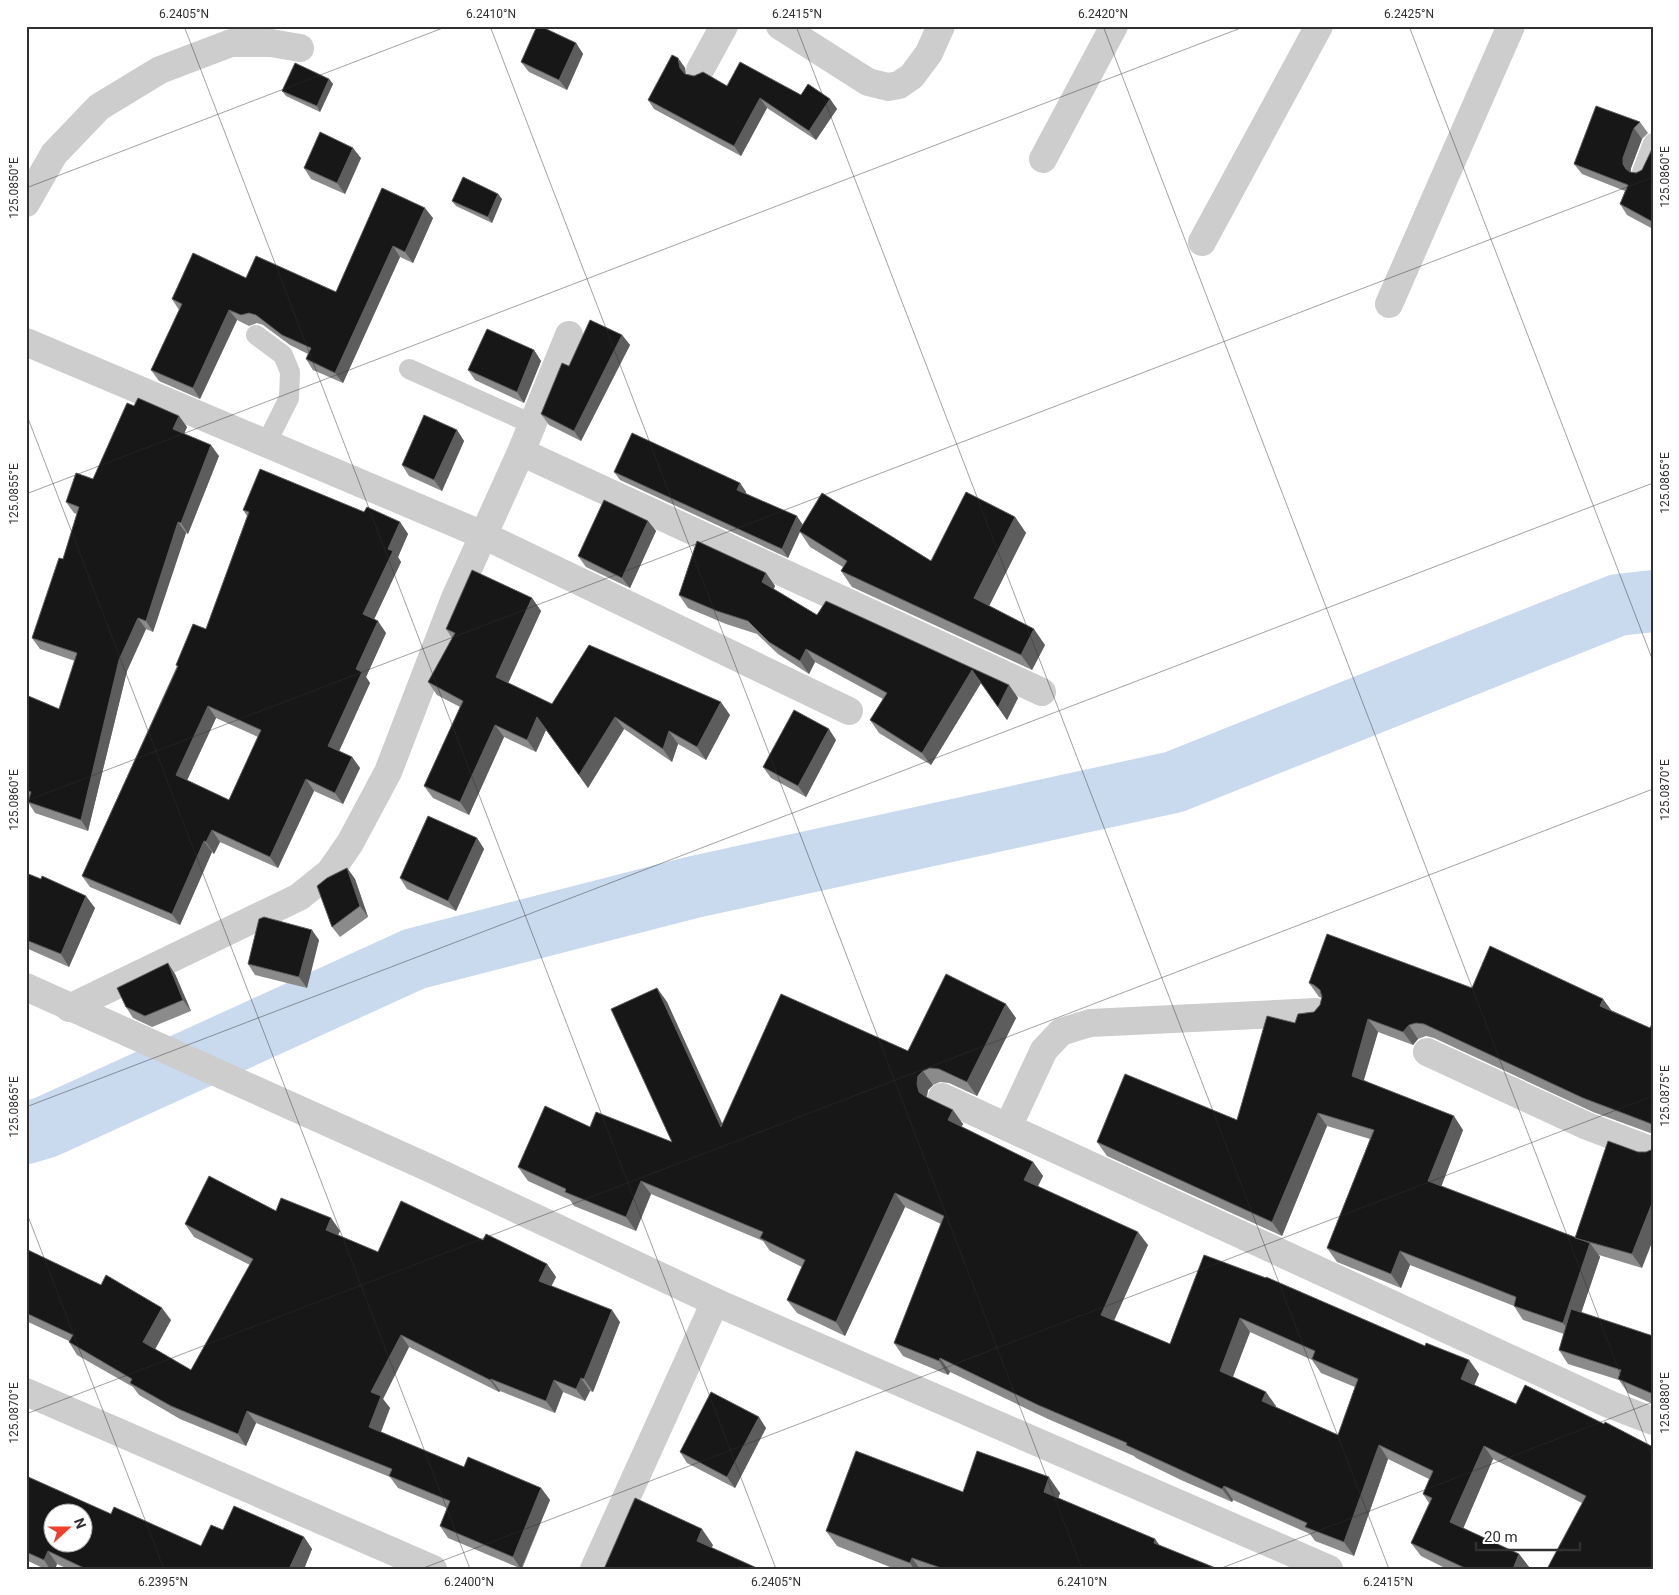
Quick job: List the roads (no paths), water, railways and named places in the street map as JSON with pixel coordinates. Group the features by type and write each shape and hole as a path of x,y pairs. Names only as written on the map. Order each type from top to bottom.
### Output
{"street":[{"path":"700,70 724,26"},
{"path":"780,26 868,82 888,87 899,85 912,76 929,53 941,26"},
{"path":"1044,159 1114,26"},
{"path":"1202,242 1319,26"},
{"path":"1389,304 1511,26"},
{"path":"26,203 54,154 99,107 160,70 232,43 271,43 300,48"},
{"path":"69,1008 299,897 330,872 350,843 388,772 455,598 521,452 569,335"},
{"path":"26,342 483,536 848,711"},
{"path":"521,452 1042,692"},
{"path":"26,987 69,1008 427,1167 715,1302 1329,1569"},
{"path":"1008,1127 1044,1050 1061,1032 1090,1023 1316,1012"},
{"path":"1427,1052 1586,1126 1653,1150"},
{"path":"942,1097 1611,1405 1653,1421"},
{"path":"594,1569 715,1302"},
{"path":"26,1392 433,1569"}],"lane":[{"path":"1642,172 1653,143"},
{"path":"256,335 283,355 290,372 289,398 266,444"},
{"path":"408,368 532,424"}],"waterway":[{"path":"26,1133 46,1127 414,959 694,887 1174,782 1618,605 1653,601"}]}
